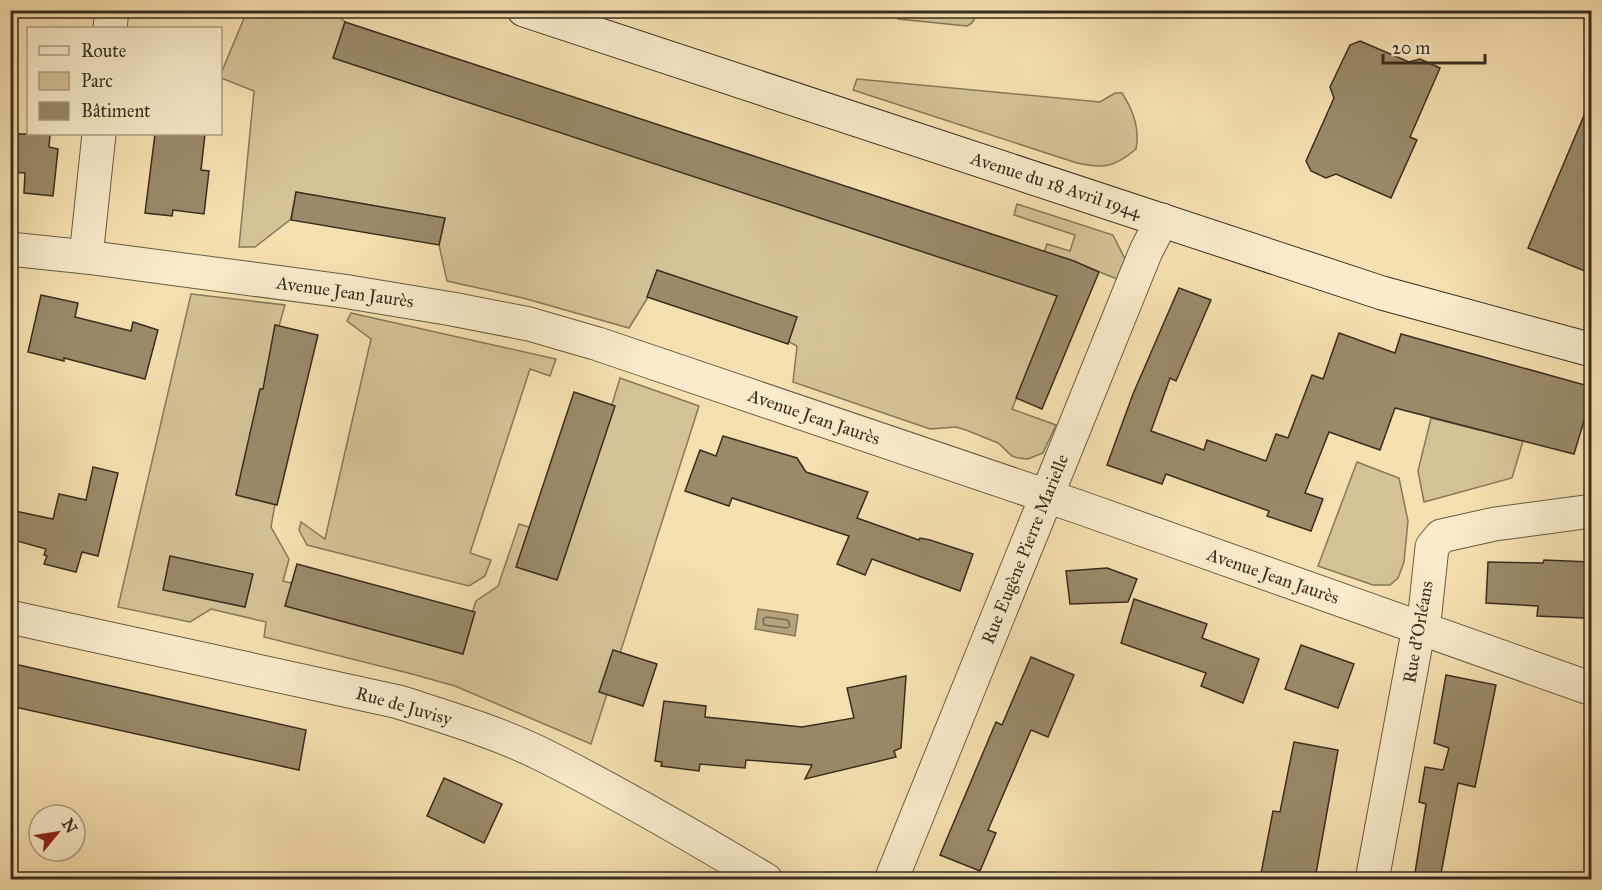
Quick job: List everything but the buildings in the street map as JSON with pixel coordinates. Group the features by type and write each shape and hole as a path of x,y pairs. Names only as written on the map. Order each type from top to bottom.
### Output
{"street":[{"path":"110,27 112,10"},
{"name":"Avenue du 18 Avril 1944","path":"524,10 1382,293 1592,350"},
{"path":"86,257 99,135"},
{"name":"Rue Eugène Pierre Marielle","path":"891,879 1146,251 1162,220"},
{"name":"Avenue Jean Jaurès","path":"10,249 354,292 529,324 598,344 1047,497 1592,689"},
{"name":"Rue d'Orléans","path":"1372,879 1419,627 1425,613 1432,548 1441,536 1495,524 1592,511"},
{"name":"Rue de Juvisy","path":"10,617 399,702 456,720 535,751 640,806 766,879"}],"green space":[{"path":"880,10 879,17 823,11"},
{"path":"247,11 332,11 349,25 1032,285 1047,244 1070,251 1075,235 1014,215 1017,204 1113,235 1125,259 1117,279 1072,261 1012,409 1056,425 1043,453 1028,459 1018,458 1012,456 998,443 966,430 956,427 930,429 793,382 797,346 661,276 629,328 523,298 447,281 439,245 445,218 296,192 291,219 255,247 239,247 254,91 222,78 222,71"},
{"path":"899,11 979,11 972,23 967,26 898,19"},
{"path":"857,79 1100,102 1115,93 1122,93 1135,120 1136,149 1122,160 1109,165 1095,166 1077,163 853,90"},
{"path":"191,294 285,305 279,326 276,325 264,389 260,389 244,469 236,494 275,504 271,527 289,559 283,581 467,629 476,601 498,586 519,524 535,529 611,408 620,378 699,406 591,744 455,686 264,637 266,622 211,609 190,622 118,607"},
{"path":"351,313 556,359 550,376 530,369 470,553 491,560 485,576 469,586 307,545 299,530 301,522 325,539 371,339 347,321"},
{"path":"1431,418 1523,441 1512,478 1424,502 1418,471"},
{"path":"1357,462 1399,478 1408,521 1404,562 1398,578 1390,585 1373,585 1318,566"}],"water":[{"path":"758,609 798,615 795,636 755,629"}]}
